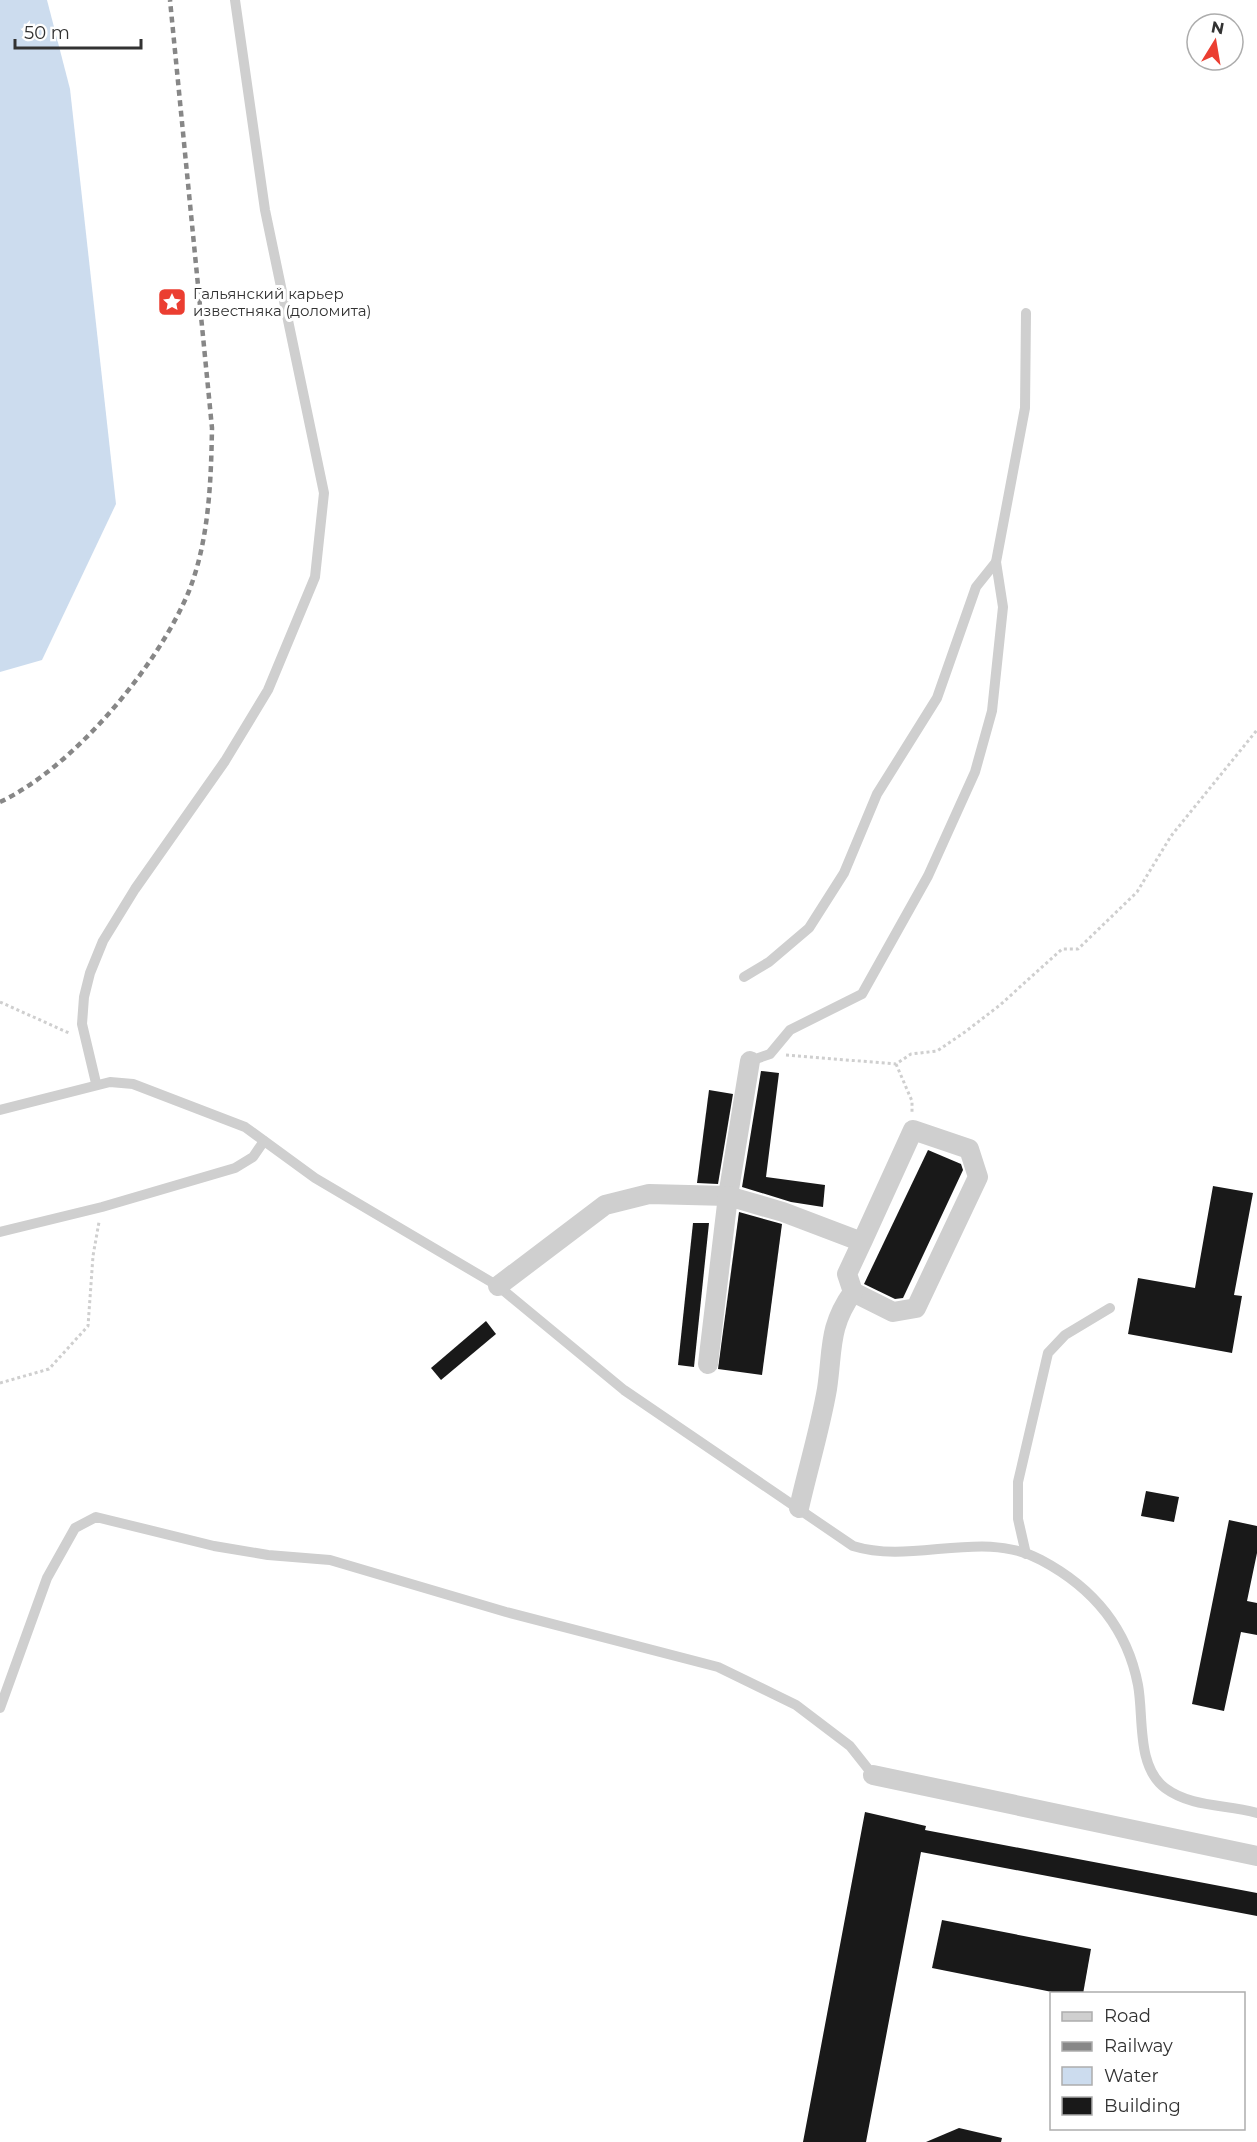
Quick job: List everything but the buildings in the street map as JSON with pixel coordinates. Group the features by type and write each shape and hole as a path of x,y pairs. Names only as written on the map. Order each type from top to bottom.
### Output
{"street":[{"path":"708,1364 728,1196 750,1061"},
{"path":"913,1130 969,1149 978,1177 916,1308 893,1312 853,1292 847,1274 913,1130"},
{"path":"498,1286 605,1205 649,1194 728,1196 783,1212 862,1242"},
{"path":"799,1508 826,1389 832,1332 842,1308 853,1292"},
{"path":"873,1775 1257,1856"}],"lane":[{"path":"96,1083 84,1040 84,997 90,973 103,941 135,889 225,761 268,690 315,577 324,493 265,210 236,0"},
{"path":"750,1061 771,1054 790,1030 862,994 928,876 975,772 992,711 1003,607 996,562 1025,408 1026,313"},
{"path":"744,977 769,962 809,928 844,873 877,795 937,698 976,587 996,562"},
{"path":"0,1110 96,1083 133,1084 245,1127 335,1191 498,1286 624,1390 853,1546 874,1553 900,1553 959,1547 1008,1549 1039,1559 1083,1587 1115,1625 1134,1669 1147,1763 1154,1776 1165,1788 1199,1803 1257,1813"},
{"path":"0,1232 102,1207 235,1168 253,1157 264,1141"},
{"path":"1026,1554 1018,1520 1018,1482 1048,1353 1065,1335 1110,1308"},
{"path":"0,1708 47,1578 75,1528 96,1517 214,1546 268,1555 330,1560 495,1609 718,1667 796,1705 850,1746 873,1775"}],"path":[{"path":"771,1054 896,1064 911,1053 937,1051 1000,1005 1062,949 1078,950 1096,934 1137,892 1171,836 1257,730"},
{"path":"0,1002 84,1040"},
{"path":"896,1064 912,1101 913,1130"},
{"path":"0,1383 49,1369 88,1326 93,1256 102,1207"}],"water":[{"path":"0,0 47,0 70,89 116,504 42,660 0,672"}],"railway":[{"path":"0,802 28,786 56,765 111,712 157,651 175,620 189,591 201,552 210,490 212,428 170,0"}],"place":[{"name":"Гальянский карьер известняка (доломита)","path":"172,302"}]}
